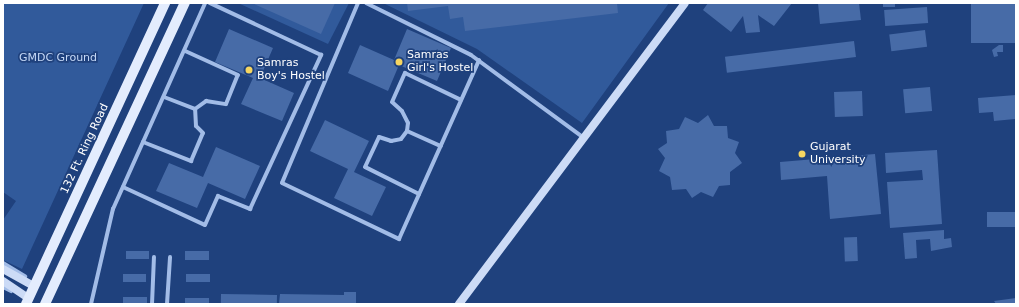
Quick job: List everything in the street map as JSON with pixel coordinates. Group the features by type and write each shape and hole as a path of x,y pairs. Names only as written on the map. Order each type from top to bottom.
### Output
{"main road":[{"name":"132 Ft. Ring Road","path":"27,301 166,3"},
{"path":"45,304 185,3"}],"street":[{"path":"91,304 113,209 185,51 205,3"},
{"path":"123,187 205,225 218,196 250,208 321,56 210,3"},
{"path":"358,3 282,183 399,238 479,60"},
{"path":"366,3 479,60 584,138"},
{"path":"459,304 685,3"},
{"path":"144,142 191,161 203,133 196,126 194,118 195,109 206,101 226,104 238,75 185,51"},
{"path":"419,194 365,167 379,137 391,141 401,139 407,131 408,124 402,111 392,102 405,73 461,100"},
{"path":"164,97 195,109"},
{"path":"407,131 441,146"},
{"path":"152,304 154,257"},
{"path":"167,304 170,257"},
{"path":"3,263 25,276"},
{"path":"3,269 34,286"},
{"path":"3,281 27,301"},
{"path":"3,287 11,292"}],"green space":[{"name":"GMDC Ground","path":"3,3 144,3 22,269 3,260 3,220 16,201 3,192"},
{"path":"238,3 349,3 328,44"},
{"path":"383,3 669,3 582,123 477,49"}],"building":[{"path":"252,3 335,3 321,34"},
{"path":"407,3 617,3 618,13 465,31 463,17 450,19 448,6 408,11"},
{"path":"708,3 792,3 774,26 758,15 760,32 746,33 743,16 731,32 703,10"},
{"path":"818,3 859,3 861,20 820,24"},
{"path":"883,3 895,3 895,7 883,7"},
{"path":"971,3 1016,3 1016,43 971,43"},
{"path":"927,7 928,23 885,26 884,10"},
{"name":"Samras Boy's Hostel","path":"229,29 273,48 260,78 294,93 282,121 241,104 253,78 215,62"},
{"name":"Samras Girl's Hostel","path":"407,29 451,48 437,81 399,65 388,91 348,73 360,45 394,60"},
{"path":"925,30 927,47 891,51 889,34"},
{"path":"854,41 856,57 727,73 725,57"},
{"path":"999,45 1003,45 1003,52 997,52 998,56 994,57 992,50"},
{"path":"930,87 932,111 905,113 903,89"},
{"path":"862,91 863,116 835,117 834,92"},
{"path":"1016,95 1015,119 994,121 993,112 979,113 978,98"},
{"path":"708,115 714,126 727,126 728,138 739,142 735,153 742,163 730,172 730,185 719,186 713,197 701,192 692,198 686,189 672,190 670,177 659,171 665,158 658,149 667,143 666,131 679,129 685,117 698,123"},
{"path":"325,120 369,141 354,172 386,187 372,216 334,198 348,169 310,151"},
{"path":"216,147 260,166 245,199 208,183 197,208 156,191 169,163 203,177"},
{"path":"937,150 942,224 890,228 887,182 923,180 922,170 886,173 885,153"},
{"path":"875,154 881,214 830,219 827,176 781,180 780,162"},
{"path":"987,212 1016,212 1016,227 987,227"},
{"path":"944,230 944,239 951,238 952,247 931,251 930,239 916,240 917,258 905,259 903,233"},
{"path":"844,237 857,237 858,261 845,261"},
{"path":"126,251 149,251 149,259 126,259"},
{"path":"185,251 209,251 209,260 185,260"},
{"path":"123,274 146,274 146,282 123,282"},
{"path":"186,274 210,274 210,282 186,282"},
{"path":"344,292 356,292 356,304 279,304 280,294 344,295"},
{"path":"221,294 277,295 277,304 221,303"},
{"path":"123,297 147,297 147,304 123,304"},
{"path":"185,298 209,298 209,304 185,304"},
{"path":"1016,298 1016,304 996,304 994,301"}],"place":[{"name":"Samras Girl's Hostel","path":"399,62"},
{"name":"Samras Boy's Hostel","path":"249,70"},
{"name":"Gujarat University","path":"802,154"}]}
